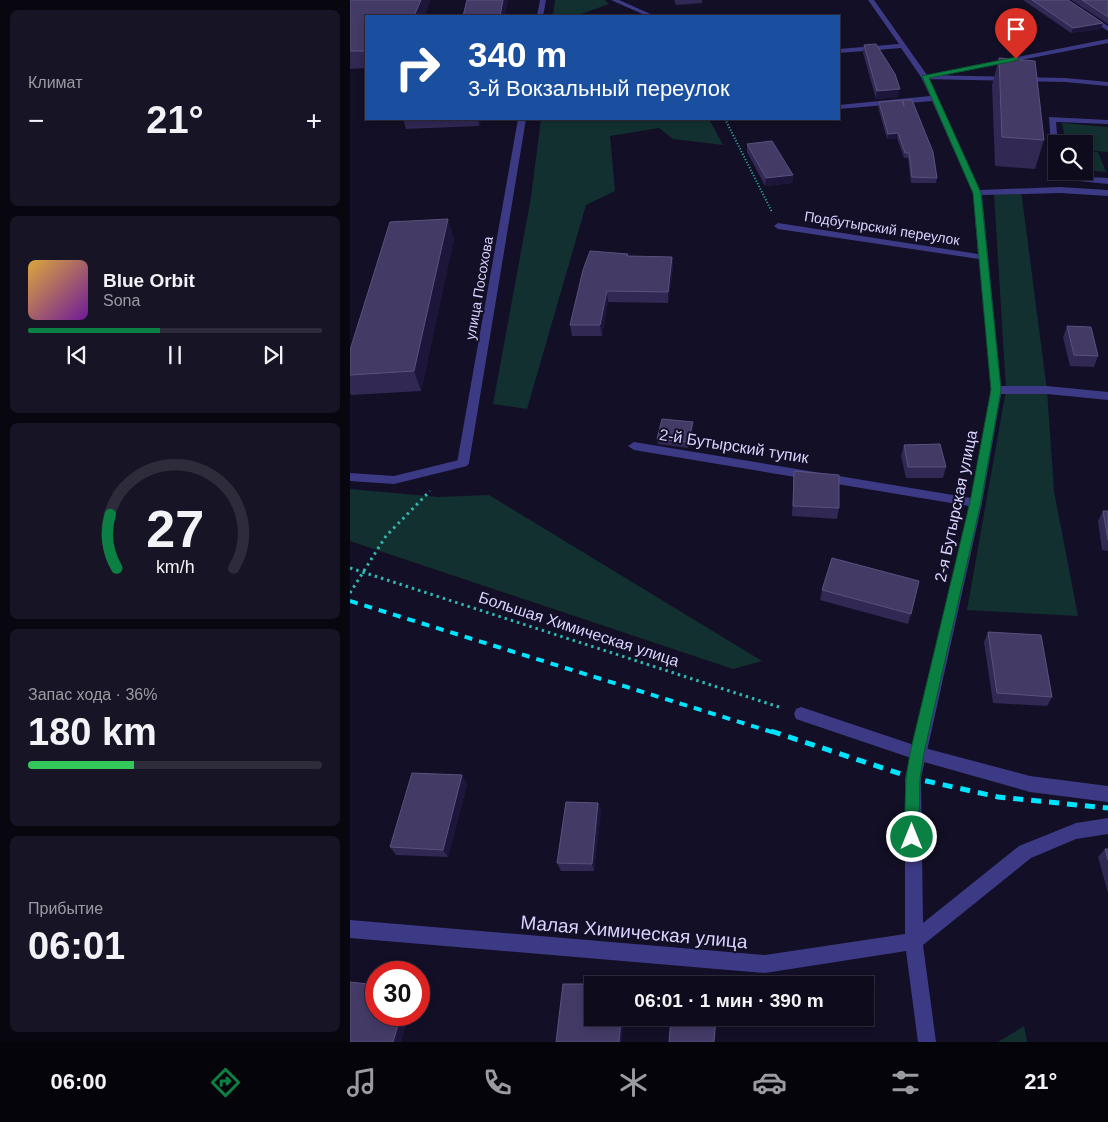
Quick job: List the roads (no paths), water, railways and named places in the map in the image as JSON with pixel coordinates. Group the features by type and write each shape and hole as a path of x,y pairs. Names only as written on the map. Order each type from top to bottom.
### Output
{"street":[{"path":"540,15 542,0"},
{"path":"614,0 650,15"},
{"name":"2-я Бутырская улица","path":"871,0 925,76 977,193 996,390 976,502 917,753 913,778 914,941 927,1042"},
{"path":"1064,0 1108,29"},
{"path":"925,76 1108,41"},
{"path":"840,52 903,46"},
{"path":"925,76 1065,80 1108,84"},
{"path":"840,107 935,98"},
{"path":"1053,135 1052,119 1108,122"},
{"name":"улица Посохова","path":"350,478 394,480 463,463 522,120"},
{"path":"1093,178 1108,180"},
{"path":"1059,180 1060,190"},
{"path":"977,193 1060,190 1108,193"},
{"name":"Подбутырский переулок","path":"778,226 982,257"},
{"path":"996,390 1047,390 1108,396"},
{"name":"2-й Бутырский тупик","path":"634,446 976,502"},
{"path":"801,714 917,753 1030,784 1108,794"},
{"path":"914,941 1025,852 1076,831 1108,826"},
{"name":"Малая Химическая улица","path":"350,929 765,964 914,941"}],"railway":[{"path":"350,601 775,733"},
{"path":"771,731 913,778 998,797 1108,808"}]}
